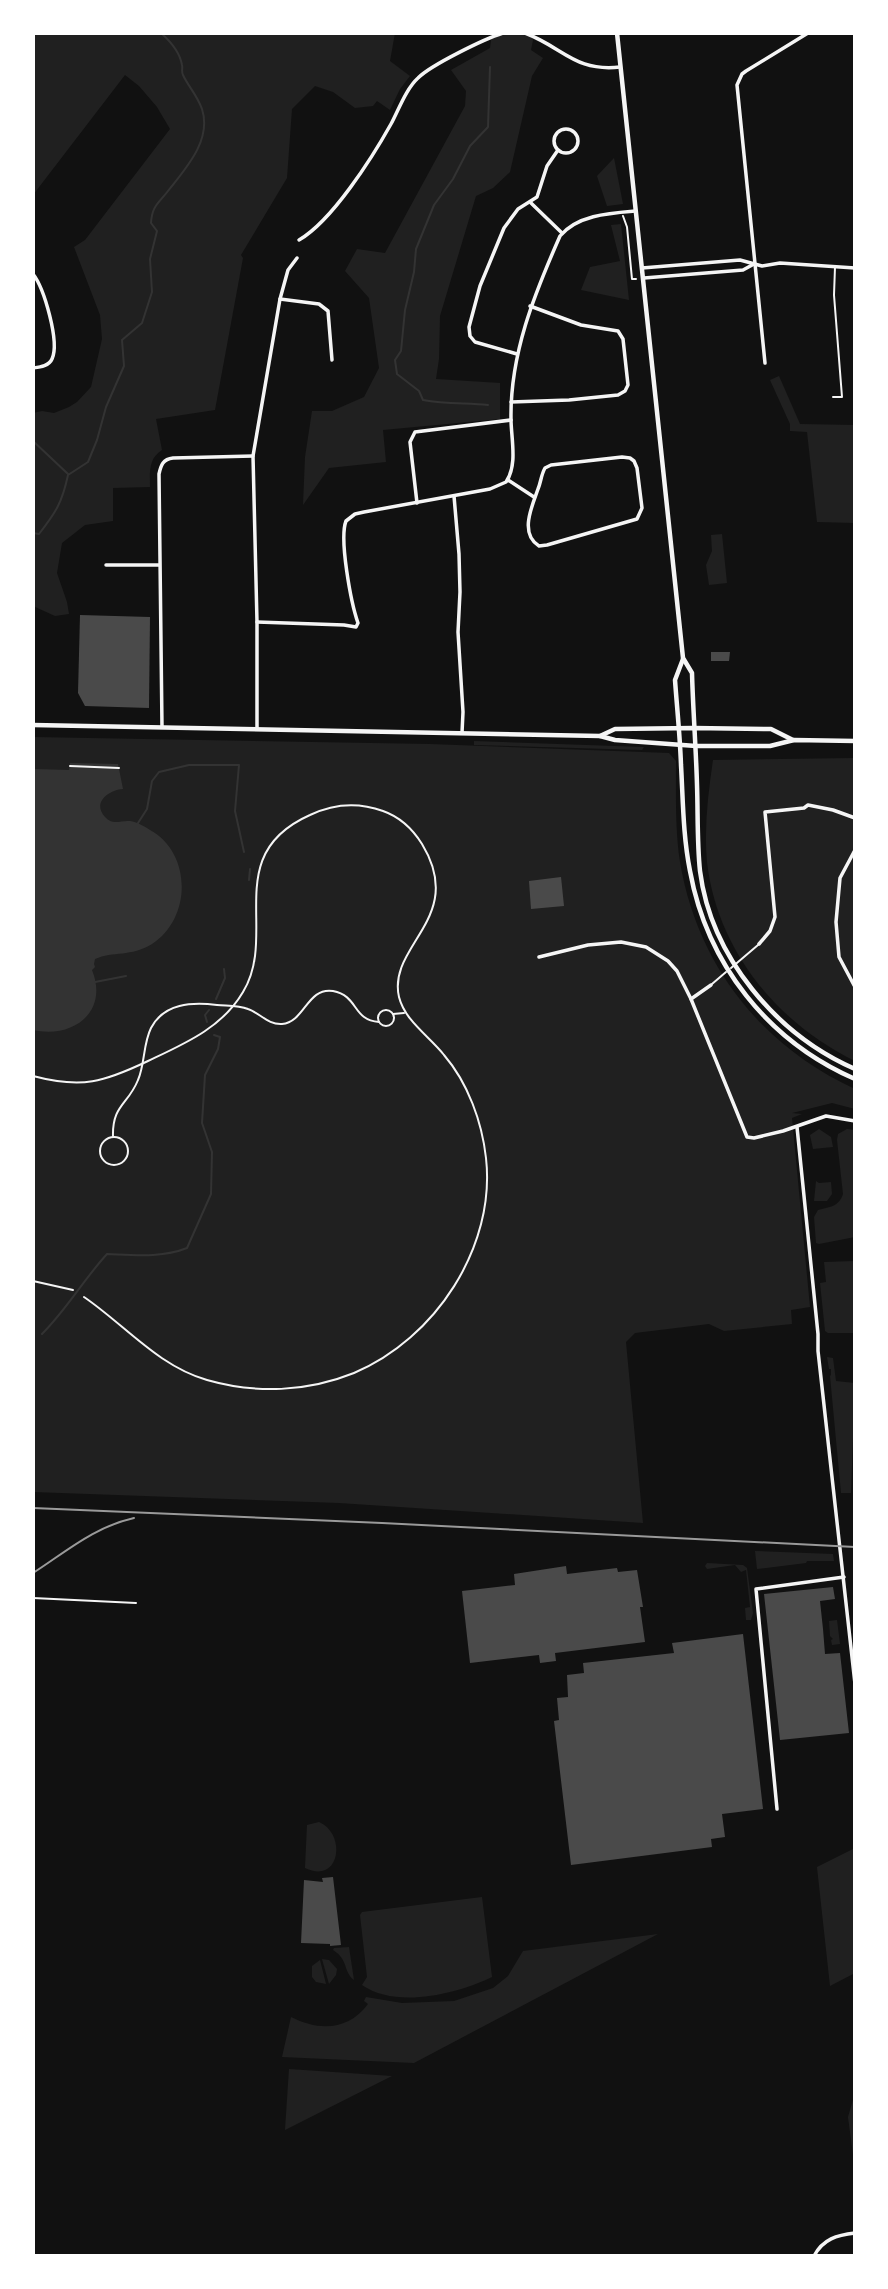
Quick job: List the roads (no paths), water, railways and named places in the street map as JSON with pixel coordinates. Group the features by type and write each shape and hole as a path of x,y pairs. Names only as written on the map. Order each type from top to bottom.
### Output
{"main road":[{"path":"617,33 683,659 692,673 700,871 724,946 749,986 769,1010 792,1031 817,1049 855,1069"},
{"path":"683,659 675,680 685,835 690,872 701,916 725,967 757,1009 787,1039 826,1066 855,1079"},
{"path":"33,725 600,736 615,740 696,746 770,746 794,740 855,741"},
{"path":"600,736 615,729 693,728 771,730 794,740"}],"street":[{"path":"299,240 317,228 340,201 374,153 417,78 489,37 503,33"},
{"path":"526,33 584,65 598,69 620,67"},
{"path":"765,363 738,80 746,71 808,33"},
{"path":"569,130 577,135 578,145 572,152 558,150 554,139 560,131 569,130"},
{"path":"517,354 475,342 470,336 469,327 480,286 504,228 518,209 537,197 547,166 558,150"},
{"path":"530,202 562,233"},
{"path":"257,622 356,627 358,622 353,610 344,537 346,521 355,514 490,489 503,485 508,480 512,461 511,402 517,354 530,306 562,233 586,219 635,211"},
{"path":"257,729 253,456 280,299 288,270 296,258"},
{"path":"642,268 740,260 762,266 780,263 855,268"},
{"path":"644,278 743,270 754,264"},
{"path":"33,274 47,303 54,350 52,360 47,365 33,368"},
{"path":"280,299 319,304 328,312 332,360"},
{"path":"511,402 618,395 625,391 628,385 621,333 613,329 575,324 530,306"},
{"path":"417,503 410,442 415,432 511,420"},
{"path":"162,727 159,474 164,461 173,457 253,456"},
{"path":"630,457 637,468 642,508 638,519 632,522 540,546 534,543 530,535 529,518 534,497 541,473 551,465 630,457"},
{"path":"508,480 534,497"},
{"path":"453,496 459,554 458,632 462,733"},
{"path":"106,565 159,565"},
{"path":"759,944 770,931 775,917 765,812 804,808 808,805 855,818"},
{"path":"855,850 840,878 836,922 839,957 855,987"},
{"path":"538,957 621,942 646,947 668,961 677,971 691,999 747,1137 754,1138 797,1127 826,1116 855,1121"},
{"path":"691,999 711,985"},
{"path":"797,1127 818,1351 855,1684"},
{"path":"776,1810 755,1589 844,1577"},
{"path":"814,2256 820,2246 830,2239 855,2233"}],"lane":[{"path":"833,397 842,397 834,295 835,267"},
{"path":"711,985 759,944"},
{"path":"33,1598 136,1603"}],"waterway":[{"path":"33,533 39,534 54,513 68,475 88,462 106,407 124,366 122,340 142,323 152,292 150,259 157,231 151,223 153,213 156,205 196,153 203,132 204,120 200,104 183,75 177,52 161,33"},
{"path":"488,405 423,400 419,391 397,374 395,360 401,351 416,249 434,205 453,179 470,146 488,127 490,67"},
{"path":"33,441 68,474"},
{"path":"138,823 147,809 152,781 159,772 189,765 239,765 235,811 244,852"},
{"path":"249,880 250,869"},
{"path":"216,999 225,978 224,969"},
{"path":"95,982 126,976"},
{"path":"207,1022 205,1015 209,1010"},
{"path":"42,1334 107,1254 158,1255 187,1248 211,1194 212,1152 202,1123 205,1075 218,1049 220,1037 214,1035"}],"railway":[{"path":"33,1508 855,1547"},
{"path":"33,1573 93,1534 134,1518"}]}
